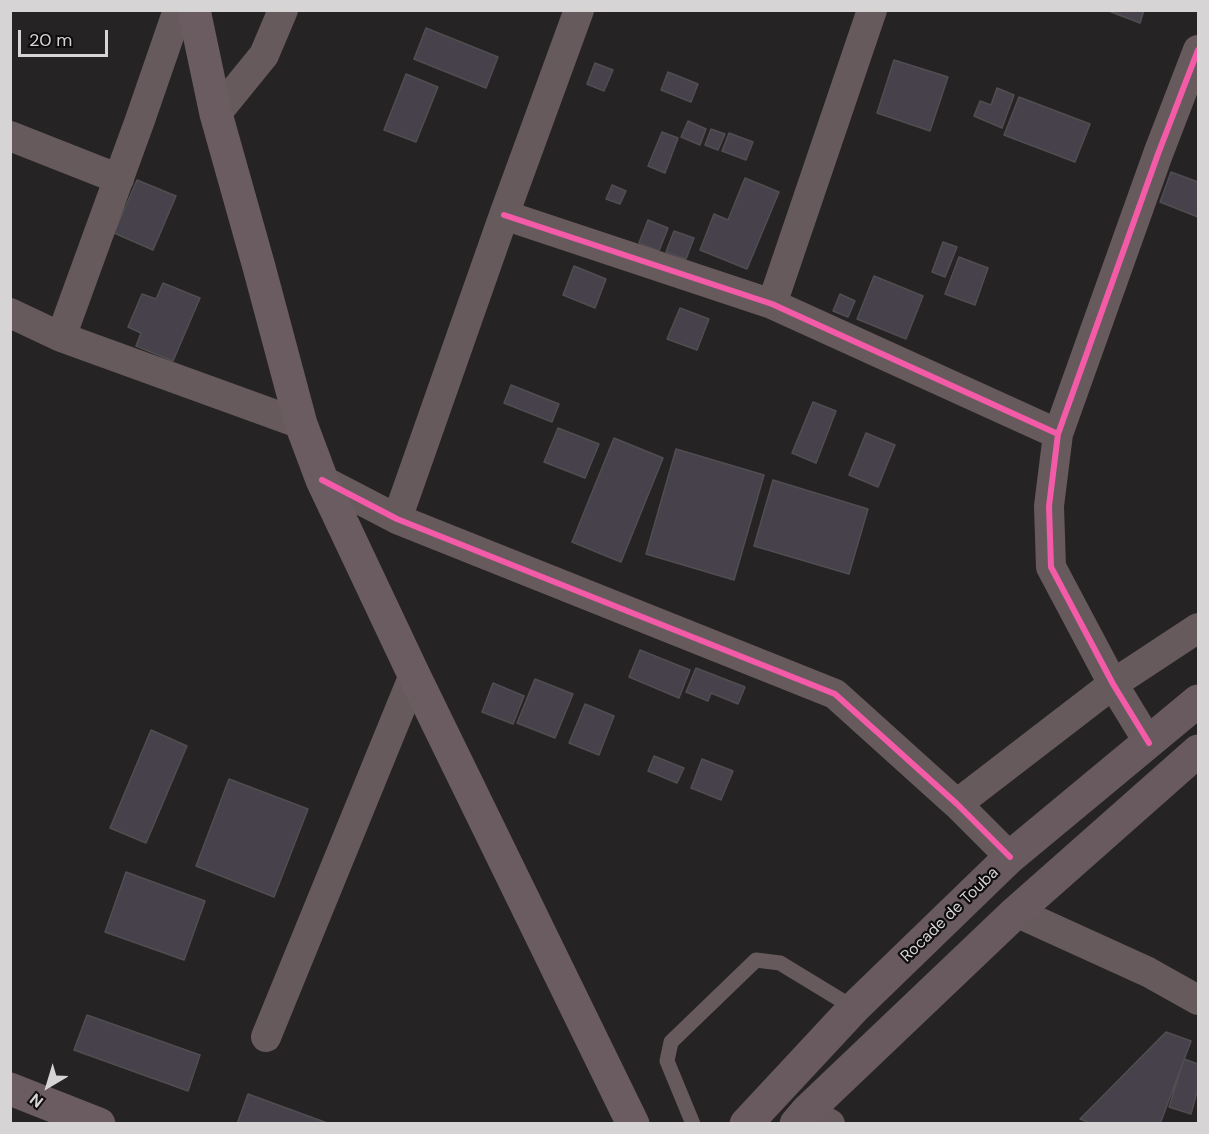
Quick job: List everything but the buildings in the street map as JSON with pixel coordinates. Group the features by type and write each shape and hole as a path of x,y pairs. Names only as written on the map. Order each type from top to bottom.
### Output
{"main road":[{"path":"195,10 216,114 301,424 322,480 414,675 633,1124"},
{"name":"Rocade de Touba","path":"746,1124 854,1008 1010,858 1198,701"},
{"path":"811,1119 1016,912 1198,751"},
{"path":"10,1089 99,1124"}],"street":[{"path":"61,337 178,10"},
{"path":"216,114 264,55 283,10"},
{"path":"397,519 579,10"},
{"path":"772,304 872,10"},
{"path":"1149,743 1113,684 1051,567 1049,506 1058,434 1158,154 1198,50"},
{"path":"10,136 119,178"},
{"path":"504,215 772,304 1058,434"},
{"path":"10,313 61,337 301,424"},
{"path":"322,480 397,519 835,694 957,804 1010,858"},
{"path":"957,804 1113,684 1198,628"},
{"path":"266,1037 414,675"},
{"path":"1016,912 1148,972 1198,1000"}],"lane":[{"path":"693,1124 667,1061 670,1042 756,960 780,963 854,1008"}],"cycle path":[{"path":"1149,743 1113,684 1051,567 1049,506 1058,434 1158,154 1198,50"},
{"path":"504,215 772,304 1058,434"},
{"path":"322,480 397,519 835,694 957,804 1010,857"}]}
